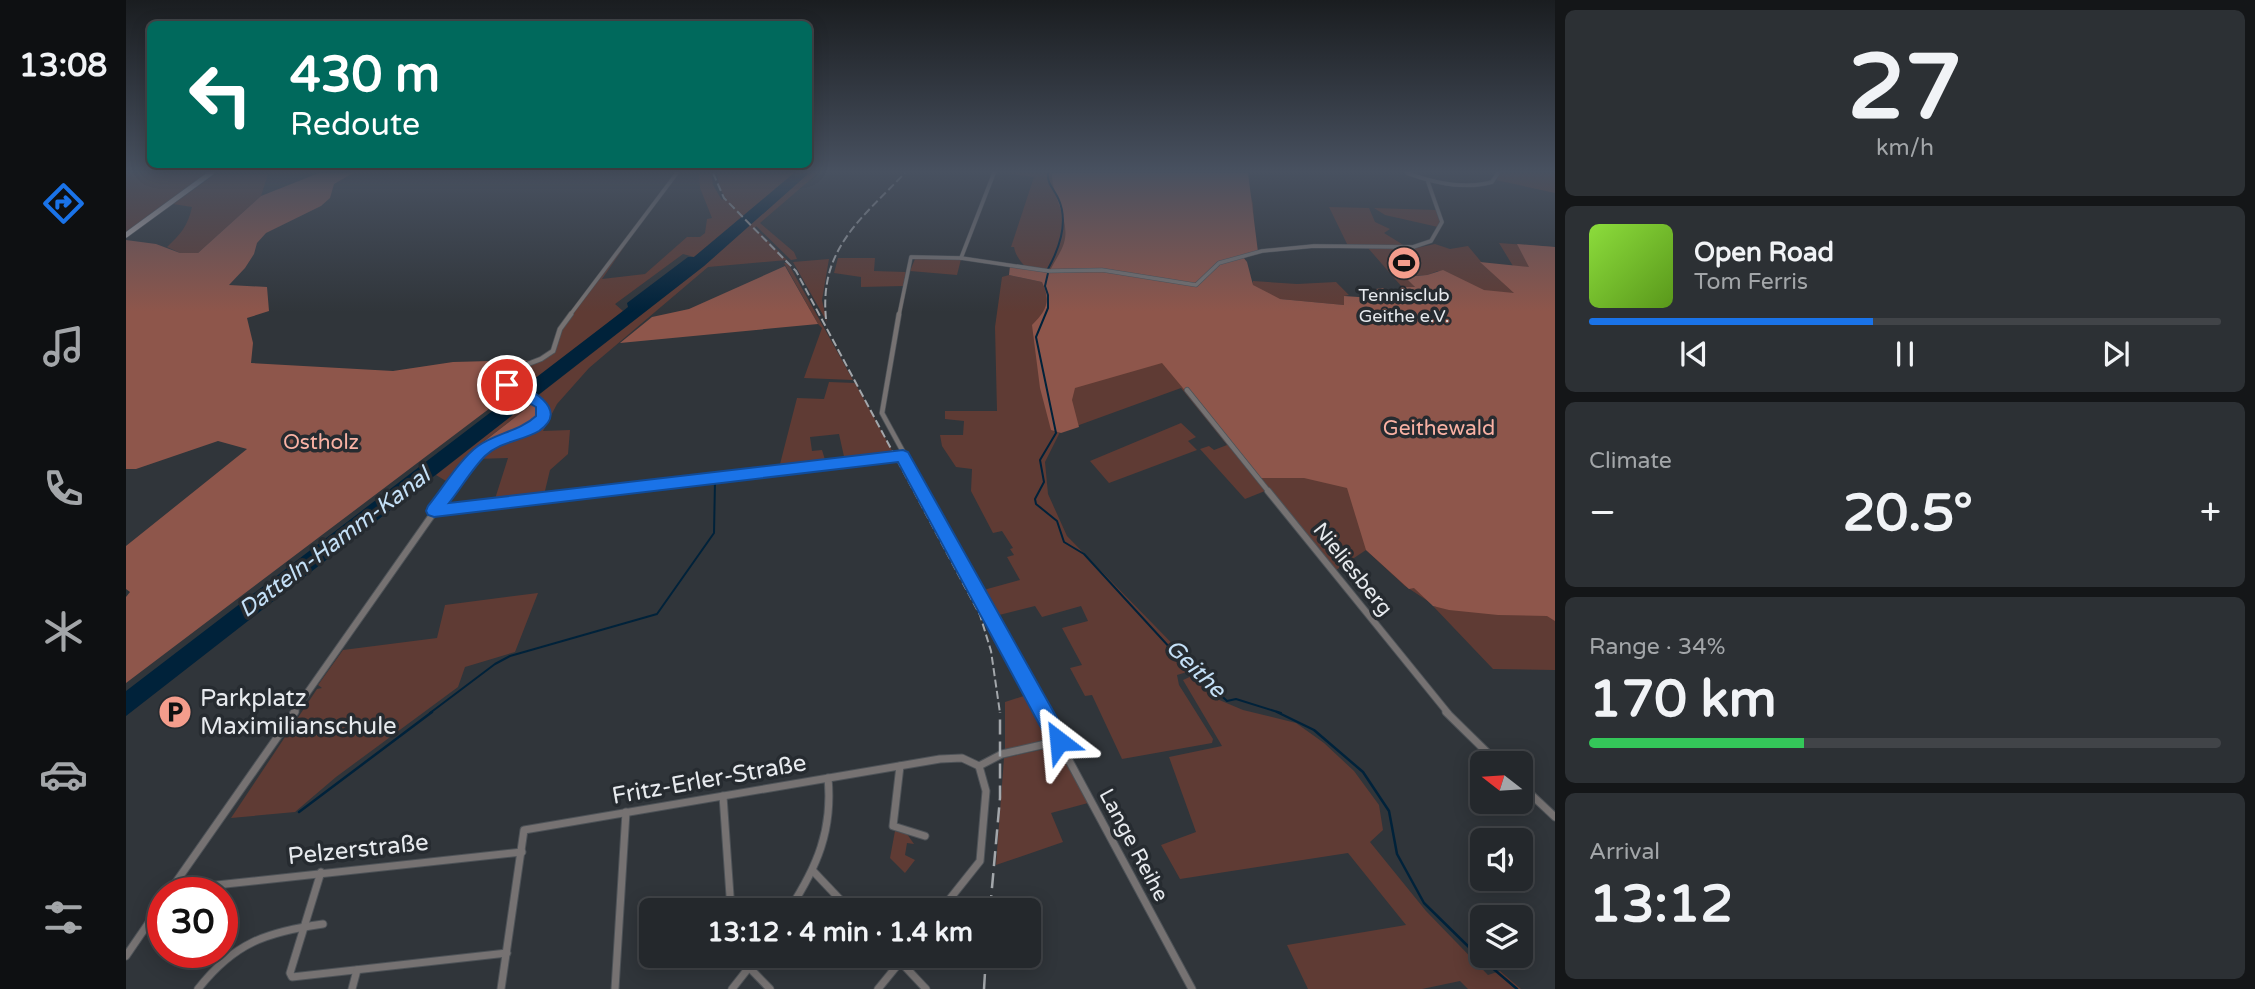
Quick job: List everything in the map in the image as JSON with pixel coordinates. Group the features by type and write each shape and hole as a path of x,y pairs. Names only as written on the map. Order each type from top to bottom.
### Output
{"main road":[{"path":"126,235 148,219"}],"street":[{"path":"179,877 434,511 480,452 494,442 541,421 545,412 539,403 510,389 506,380 514,369 542,359 552,351 560,329 642,219"},
{"path":"976,219 961,258 1049,271 1102,270 1189,285 1199,284 1211,267 1227,260 1277,250 1416,247 1435,238 1442,219"},
{"name":"Lange Reihe","path":"961,258 911,257 881,408 903,456 1192,989"},
{"name":"Nieliesberg","path":"1187,390 1446,712 1486,751"},
{"path":"434,511 903,456"},
{"path":"951,898 980,861 982,853 986,792 979,766 1002,754 1059,741"},
{"name":"Fritz-Erler-Straße","path":"522,852 524,830 956,757 979,766"},
{"path":"900,766 893,826 925,835"},
{"path":"797,898 822,854 831,809 828,778"},
{"path":"723,796 730,898"},
{"path":"1533,796 1555,817"},
{"path":"615,989 626,812"},
{"path":"501,989 522,852"},
{"name":"Pelzerstraße","path":"238,882 522,852"},
{"path":"321,872 290,973 292,977 507,953"},
{"path":"814,872 839,898"},
{"path":"198,989 217,964 237,947 277,931 323,924"},
{"path":"126,956 147,925"},
{"path":"732,989 749,968"},
{"path":"751,968 770,989"},
{"path":"878,989 892,968"},
{"path":"909,968 926,989"},
{"path":"352,989 357,970"}],"green space":[{"path":"126,219 144,219 126,232"},
{"path":"235,219 198,253 180,253 167,247 183,230 188,220"},
{"name":"Ostholz","path":"235,219 294,219 266,233 257,243 245,268 229,285 267,287 269,311 247,318 253,343 251,363 393,371 453,362 529,360 513,365 502,376 499,387 510,393 126,683 126,597 130,592 126,589 126,546 247,449 218,441 136,469 126,469 126,240 156,244 180,253 198,253"},
{"path":"707,219 739,219 694,257 683,254 615,304 623,311 521,391 510,386 509,377 512,372 553,353 562,328 633,234 602,279 645,274 687,237 700,237 705,233"},
{"path":"757,219 764,219 760,223 794,252 797,259 791,260 756,226 787,260 708,267 589,368 557,404 543,431 570,430 568,454 550,470 544,495 494,502 508,458 475,459 498,442 530,430 543,421 547,405 536,397 704,266"},
{"name":"Geithewald","path":"1020,219 1254,219 1255,251 1259,254 1244,258 1252,285 1253,281 1297,284 1336,282 1349,295 1344,296 1344,305 1280,299 1275,303 1472,314 1438,271 1427,275 1406,276 1415,287 1402,287 1368,248 1416,248 1435,244 1450,249 1468,246 1483,264 1513,266 1499,243 1555,247 1555,670 1493,669 1433,606 1437,607 1405,586 1366,550 1333,572 1259,483 1265,491 1245,499 1200,449 1209,446 1214,450 1227,445 1181,388 1060,432 1045,462 1048,494 1067,536 1197,669 1177,675 1179,685 1213,739 1212,743 1122,759 1092,695 1085,696 1070,668 1082,665 1062,628 1088,621 1081,606 1042,617 1035,606 995,616 980,591 1020,580 1007,557 1014,555 1010,549 1013,548 1002,531 993,533 971,491 972,469 956,467 942,446 940,435 963,435 964,421 945,419 945,411 997,411 995,327 1002,277 1009,275 1041,282 1020,261 1014,247 1011,247"},
{"name":"Geithewald","path":"1064,219 1254,219 1258,252 1243,257 1253,285 1280,299 1344,305 1344,296 1373,298 1376,289 1383,288 1394,296 1403,295 1400,287 1415,287 1405,277 1443,270 1484,290 1514,293 1480,262 1529,267 1517,244 1555,247 1555,621 1547,616 1498,615 1433,606 1414,588 1409,589 1366,550 1347,488 1304,478 1258,478 1162,363 1075,388 1072,400 1079,427 1061,433 1051,430 1040,388 1032,325 1046,305 1045,289 1042,282 1009,275 1010,266 1049,273 1063,247"},
{"path":"1335,219 1374,219 1390,229 1384,233 1405,246 1348,246"},
{"path":"1403,219 1440,219 1438,227"},
{"path":"838,258 875,258 874,271 906,272 903,286 861,287 861,277 834,273"},
{"path":"829,259 822,300 827,322 793,262"},
{"path":"915,259 961,259 957,275 910,271"},
{"path":"784,263 788,263 853,380 804,378 822,328"},
{"path":"785,266 818,324 620,343 652,317 689,309"},
{"path":"829,382 855,383 895,456 845,461 839,434 810,437 812,451 822,450 826,463 779,468 797,398 824,399"},
{"path":"528,403 532,404 483,442 451,484 436,475"},
{"path":"532,404 537,407 539,413 531,424 482,443"},
{"path":"1181,423 1196,437 1188,441 1197,450 1109,483 1090,461"},
{"path":"538,593 515,652 465,667 458,687 336,777 295,812 231,818 317,689 322,688 318,685 343,650 437,638 445,605"},
{"path":"1194,675 1217,699 1243,710 1296,723 1324,743 1354,771 1379,805 1383,830 1370,842 1426,911 1470,956 1470,968 1481,968 1488,975 1500,971 1521,989 1468,989 1460,981 1422,989 1308,989 1287,945 1406,925 1348,853 1180,879 1161,845 1196,832 1169,757 1222,746 1183,680"},
{"path":"1030,694 1051,738 1005,750 1005,702"},
{"path":"1054,747 1058,749 1088,803 1051,813 1063,842 996,865 1004,758"},
{"path":"895,831 907,834 914,844 907,843 905,855 915,860 905,873 890,858"}],"water":[{"name":"Datteln-Hamm-Kanal","path":"739,219 757,219 704,266 126,716 126,691 623,311 628,307 627,303 688,257 694,257"}],"waterway":[{"name":"Geithe","path":"1048,269 1059,244 1063,219"},
{"name":"Geithe","path":"1048,273 1045,286 1048,308 1036,337 1056,433 1040,460 1044,482 1035,499 1036,504 1057,521 1064,542 1084,554 1172,650 1227,701 1236,699 1281,713"},
{"path":"430,713 495,664 510,656 657,614 714,533 715,481"},
{"path":"299,812 432,712"},
{"name":"Geithe","path":"1277,712 1314,730 1363,772 1389,811 1397,854 1424,903 1476,954 1517,989"}],"railway":[{"path":"745,219 796,271 980,615 991,651 1000,713"},
{"path":"826,319 829,273 846,237 861,219"},
{"path":"991,898 1000,798 1000,713"},
{"path":"984,989 985,968"}],"place":[{"name":"Tennisclub Geithe e.V.","path":"1404,263"},
{"name":"Parkplatz Maximilianschule","path":"175,712"}],"route":[{"path":"507,385 543,405 543,418 534,427 500,439 480,452 434,511 903,456 1059,741"}]}
